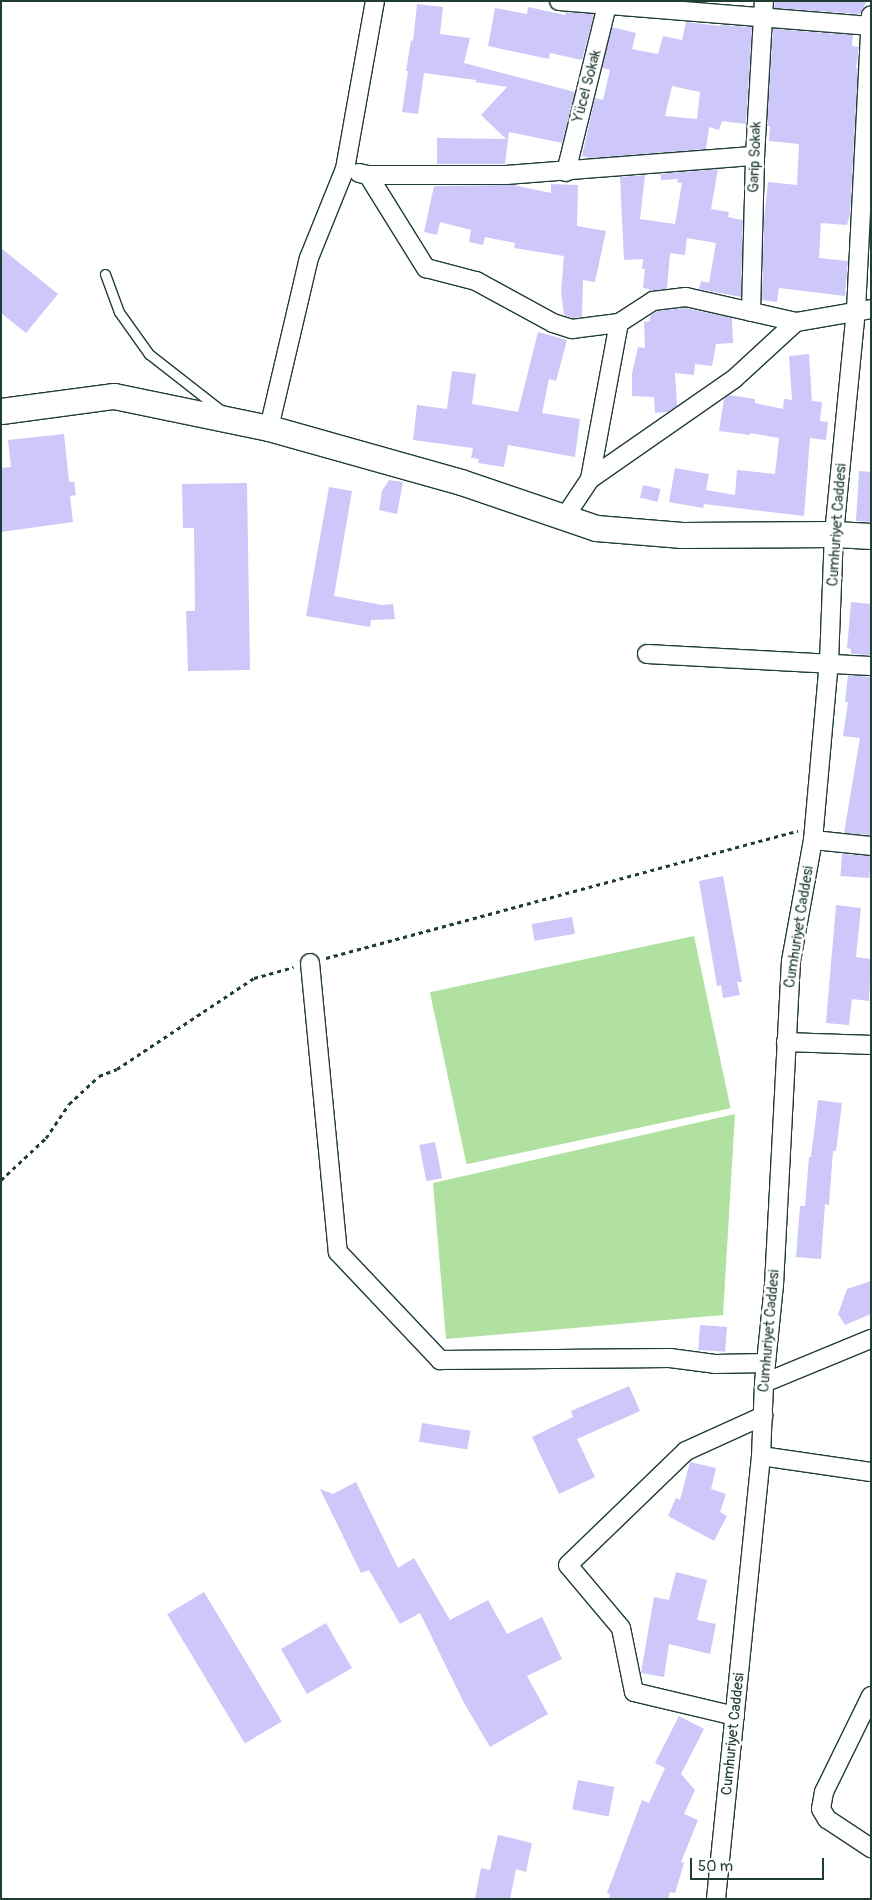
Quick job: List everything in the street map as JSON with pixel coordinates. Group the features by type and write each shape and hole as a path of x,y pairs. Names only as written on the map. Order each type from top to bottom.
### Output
{"street":[{"path":"270,428 309,258 344,169 375,1"},
{"path":"559,1 763,10 870,26"},
{"name":"Yücel Sokak","path":"566,172 608,3"},
{"name":"Garip Sokak","path":"750,312 755,156 763,10"},
{"name":"Cumhuriyet Caddesi","path":"716,1899 761,1456 764,1383 774,1285 791,961 813,833 829,662 834,534 864,309 871,15"},
{"path":"344,169 368,175 506,175 566,172 657,162 755,156"},
{"path":"368,175 426,268 476,281 554,323 572,330 619,323 654,301 686,297 796,322 864,309"},
{"path":"564,518 590,479 734,379 796,322"},
{"path":"590,479 619,323"},
{"path":"1,411 114,396 270,428 461,482 596,528 682,534 834,534 871,536"},
{"path":"647,654 829,662 871,666"},
{"path":"813,833 871,846"},
{"path":"310,963 338,1252 440,1360 670,1358 715,1364 766,1363"},
{"path":"786,1042 871,1045"},
{"path":"764,1383 871,1339"},
{"path":"735,1716 634,1692 621,1628 568,1565 686,1451 763,1416"},
{"path":"761,1456 871,1472"},
{"path":"871,1696 824,1792 821,1809 827,1819 871,1848"}],"lane":[{"path":"105,274 119,312 149,354 236,422"}],"path":[{"path":"1,1180 46,1138 69,1104 99,1076 117,1070 254,978 813,833"}],"green space":[{"path":"694,936 731,1108 466,1164 430,992"},
{"path":"735,1114 723,1315 446,1339 433,1183"}],"building":[{"path":"775,1 867,1 860,14 774,8"},
{"path":"417,4 443,7 440,34 470,38 464,63 575,92 562,143 509,132 505,164 437,164 437,138 506,139 481,115 507,87 475,82 476,80 424,73 418,114 402,112 408,71 406,71 411,40 413,41"},
{"path":"528,7 565,15 566,12 594,14 582,60 550,53 549,59 488,46 495,8 527,14"},
{"path":"686,22 752,27 746,124 722,121 719,130 709,127 706,149 591,158 582,156 595,98 603,100 610,70 602,68 612,27 636,33 632,49 658,54 663,36 682,40","holes":["672,86 700,92 697,119 665,116"]},
{"path":"773,29 853,35 852,46 859,47 856,68 858,68 850,214 847,225 821,223 819,258 848,261 845,296 779,288 777,302 762,300 764,220 768,182 797,185 799,144 769,141 770,126 767,126"},
{"path":"718,169 711,209 729,212 728,217 743,220 741,297 699,289 701,281 709,283 716,243 687,238 685,255 670,253 667,289 649,291 649,289 643,288 645,269 642,269 643,259 624,260 620,177 645,175 640,219 675,224 682,183 677,182 678,179 661,180 661,175 658,174"},
{"path":"551,184 578,185 577,226 606,231 595,282 583,280 582,317 573,318 564,315 561,292 564,256 514,248 515,243 485,237 483,245 469,242 471,230 440,222 437,235 424,232 434,186 513,185 551,193"},
{"path":"1,248 58,294 26,333 1,313"},
{"path":"685,308 732,318 733,343 716,344 712,366 695,364 694,375 675,373 677,406 668,412 655,413 654,397 632,396 632,373 638,347 645,348 644,322 650,321 650,316 657,311"},
{"path":"538,332 567,340 556,381 549,379 542,413 580,419 575,457 508,445 504,467 478,463 479,459 471,458 473,448 413,440 417,405 447,409 452,371 476,374 472,404 518,412"},
{"path":"809,354 812,401 822,402 820,421 828,422 826,440 810,438 804,516 704,504 703,508 669,502 675,468 709,474 706,490 735,495 737,470 775,474 779,438 750,433 750,435 719,431 724,399 729,395 755,399 755,403 783,409 784,399 792,400 789,356"},
{"path":"64,434 69,482 74,482 76,495 70,496 73,522 1,532 1,468 11,467 8,440"},
{"path":"859,471 871,472 871,522 856,521"},
{"path":"389,480 403,482 397,514 379,510 382,491"},
{"path":"247,483 250,670 188,671 186,611 195,611 194,528 183,528 182,484"},
{"path":"643,485 661,489 658,502 640,498"},
{"path":"329,487 352,491 334,596 382,605 393,604 395,619 371,620 370,627 306,616"},
{"path":"851,602 871,604 871,655 851,654 851,649 847,648"},
{"path":"848,675 871,677 871,835 844,833 860,738 843,736 848,702 845,702"},
{"path":"842,854 871,856 869,878 840,876"},
{"path":"723,876 742,982 737,982 740,995 723,998 721,985 717,986 699,881"},
{"path":"836,905 861,908 856,957 871,959 869,1001 852,999 849,1025 826,1023"},
{"path":"572,917 575,934 535,941 532,924"},
{"path":"818,1100 842,1103 836,1151 833,1151 829,1205 825,1204 821,1259 796,1257 800,1206 805,1206 809,1157 811,1157"},
{"path":"435,1142 442,1178 426,1181 419,1145"},
{"path":"871,1281 871,1314 845,1325 838,1314 847,1289"},
{"path":"700,1325 727,1327 725,1352 698,1350"},
{"path":"629,1386 640,1411 577,1439 595,1477 559,1494 532,1437 573,1417 571,1411"},
{"path":"422,1423 470,1431 467,1449 419,1442"},
{"path":"690,1462 716,1468 711,1489 726,1494 720,1512 727,1516 714,1541 668,1516 676,1498 680,1500"},
{"path":"356,1482 398,1568 414,1558 450,1620 488,1600 507,1634 542,1617 562,1659 527,1676 548,1714 490,1747 464,1703 420,1613 400,1624 369,1570 361,1573 320,1489 333,1494"},
{"path":"676,1572 707,1580 697,1620 716,1624 710,1654 669,1644 664,1677 641,1673 654,1597 669,1600"},
{"path":"204,1592 282,1721 245,1744 167,1614"},
{"path":"326,1623 352,1668 307,1694 281,1649"},
{"path":"679,1716 704,1729 681,1774 695,1790 684,1814 698,1820 681,1862 684,1863 675,1893 670,1892 668,1899 609,1899 610,1894 607,1893 642,1800 649,1803 665,1768 655,1763"},
{"path":"578,1780 614,1787 609,1817 572,1809"},
{"path":"498,1835 532,1843 526,1872 516,1869 510,1899 475,1899 481,1868 490,1870"}]}
